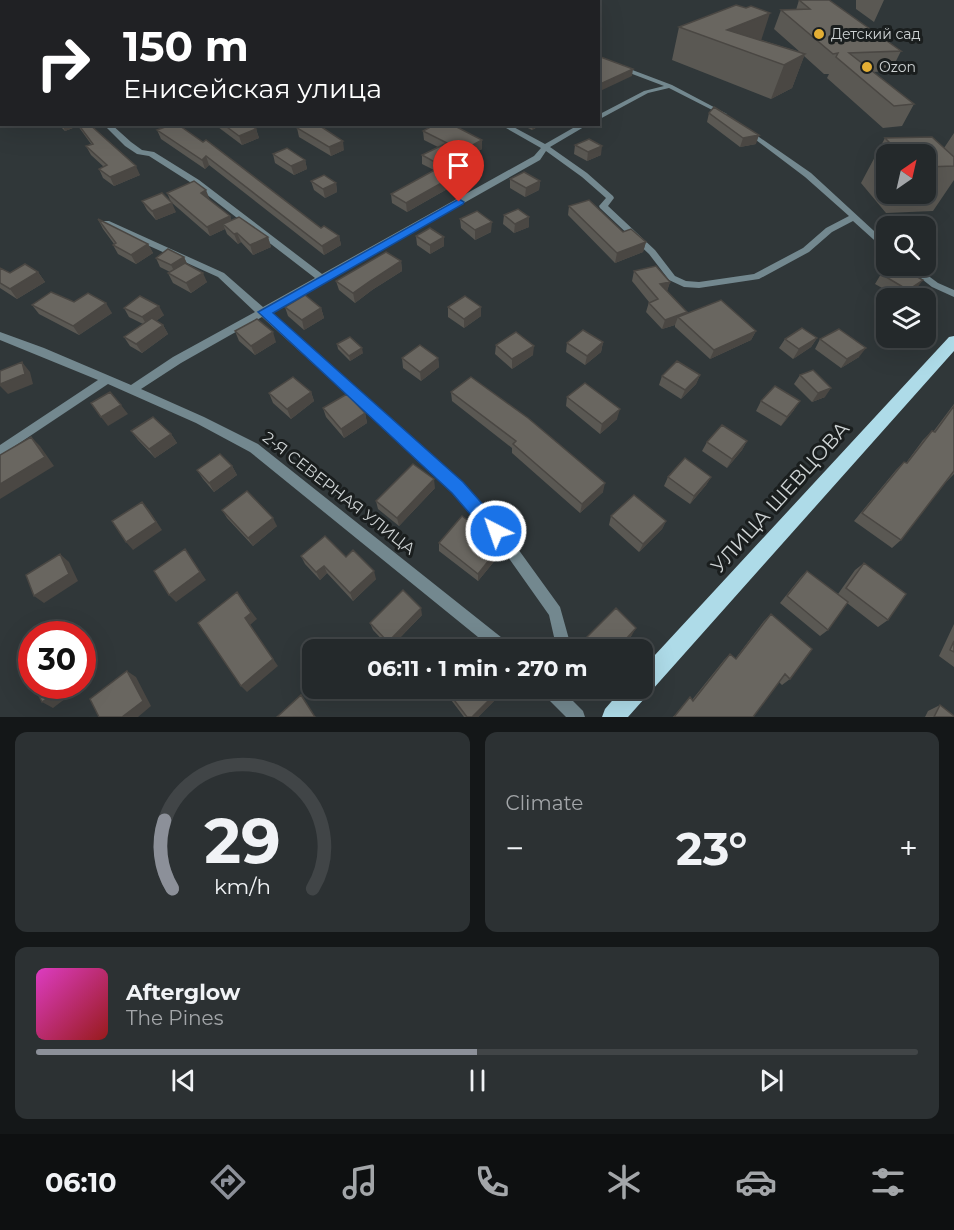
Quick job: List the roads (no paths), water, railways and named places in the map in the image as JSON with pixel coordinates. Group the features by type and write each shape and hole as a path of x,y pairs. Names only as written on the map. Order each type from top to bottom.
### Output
{"main road":[{"name":"УЛИЦА ШЕВЦОВА","path":"653,673 954,341"},
{"path":"613,717 629,699"}],"street":[{"path":"600,60 670,86 728,117"},
{"path":"600,117 646,92 670,86"},
{"path":"736,123 808,175 876,238"},
{"path":"108,126 140,152 151,154 188,176 322,279"},
{"path":"506,126 547,146 582,170 610,198 603,206 652,252 672,278 684,284 756,277 806,250 829,230 852,218"},
{"path":"133,389 177,360 537,158 547,146 582,126"},
{"path":"106,224 221,275 458,488 508,546 555,612 562,639"},
{"path":"923,276 934,285 954,294"},
{"name":"2-Я СЕВЕРНАЯ УЛИЦА","path":"0,336 47,352 133,389 217,427 254,448 492,639"},
{"path":"0,451 108,379"},
{"path":"566,699 577,717"}],"place":[{"name":"Детский сад","path":"819,34"},
{"name":"Ozon","path":"867,67"}]}
